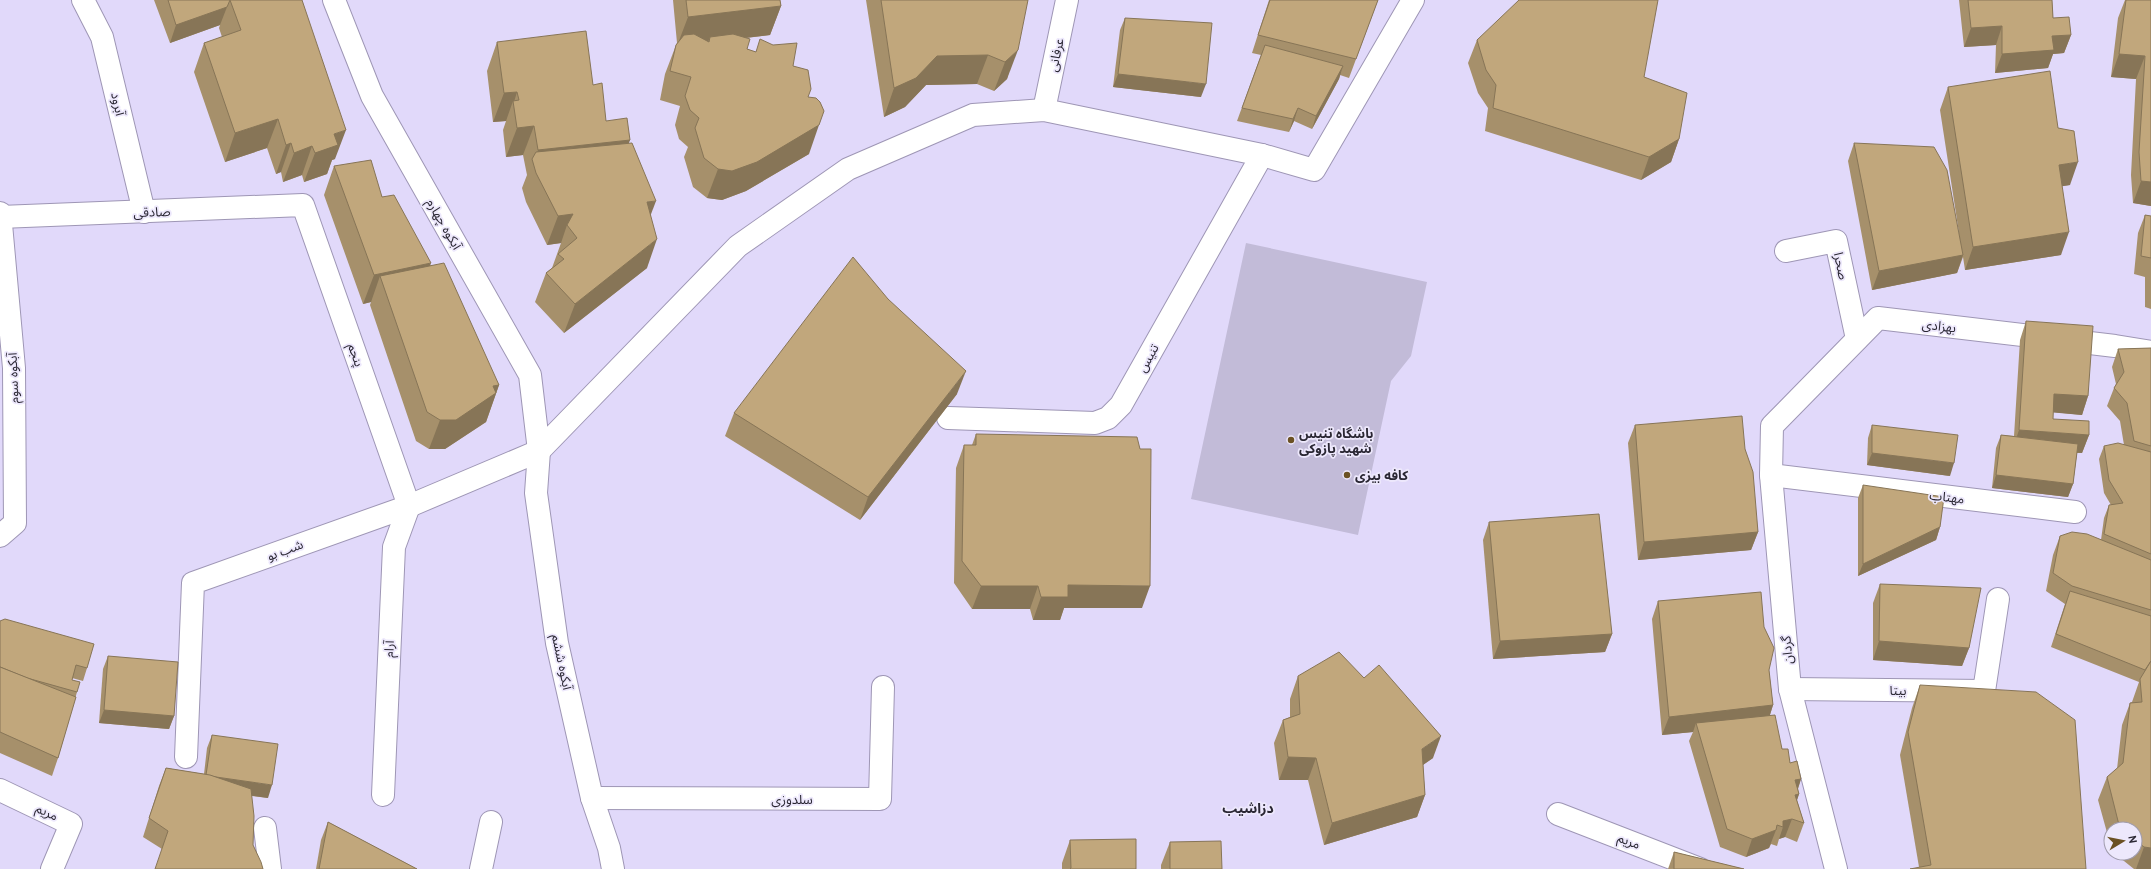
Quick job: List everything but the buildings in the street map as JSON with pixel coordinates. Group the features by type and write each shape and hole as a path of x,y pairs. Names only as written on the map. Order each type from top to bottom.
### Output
{"street":[{"name":"آبرود","path":"83,0 102,37 144,212"},
{"name":"آبکوه چهارم","path":"334,0 372,96 530,375 539,451"},
{"name":"عرفانی","path":"1044,110 1067,0"},
{"path":"539,451 738,246 848,169 973,115 1044,110 1262,156 1314,170 1413,0"},
{"name":"تنیس","path":"948,418 1095,423 1108,418 1121,405 1262,156"},
{"name":"صادقی","path":"0,215 144,212 303,205"},
{"name":"پنجم","path":"303,205 409,506"},
{"name":"آبکوه سوم","path":"0,215 14,368 15,523 0,536"},
{"name":"صحرا","path":"1786,251 1836,241 1857,339"},
{"name":"بهزادی","path":"1772,426 1878,318 2107,345 2151,352"},
{"name":"گردان","path":"1772,426 1771,475 1790,689 1836,869"},
{"name":"شب بو","path":"186,757 193,583 409,506 539,451"},
{"name":"آبکوه ششم","path":"539,451 536,493 557,643 592,798 609,848 613,869"},
{"name":"مهتاب","path":"1771,475 2075,512"},
{"name":"آرام","path":"383,795 394,547 409,506"},
{"name":"بیتا","path":"1790,689 1984,691 1998,599"},
{"name":"سلدوزی","path":"592,798 880,799 883,687"},
{"name":"مریم","path":"0,790 71,824 52,869"},
{"name":"مریم","path":"1558,814 1700,869"},
{"path":"481,869 491,822"},
{"path":"266,828 270,869"}],"shaded area":[{"name":"باشگاه تنیس شهید پازوکی","path":"1246,243 1427,282 1411,356 1391,381 1358,535 1191,499"}],"place":[{"name":"باشگاه تنیس شهید پازوکی","path":"1291,440"},
{"name":"کافه بیزی","path":"1347,475"}],"district":[{"name":"دزاشیب","path":"1248,808"}]}
